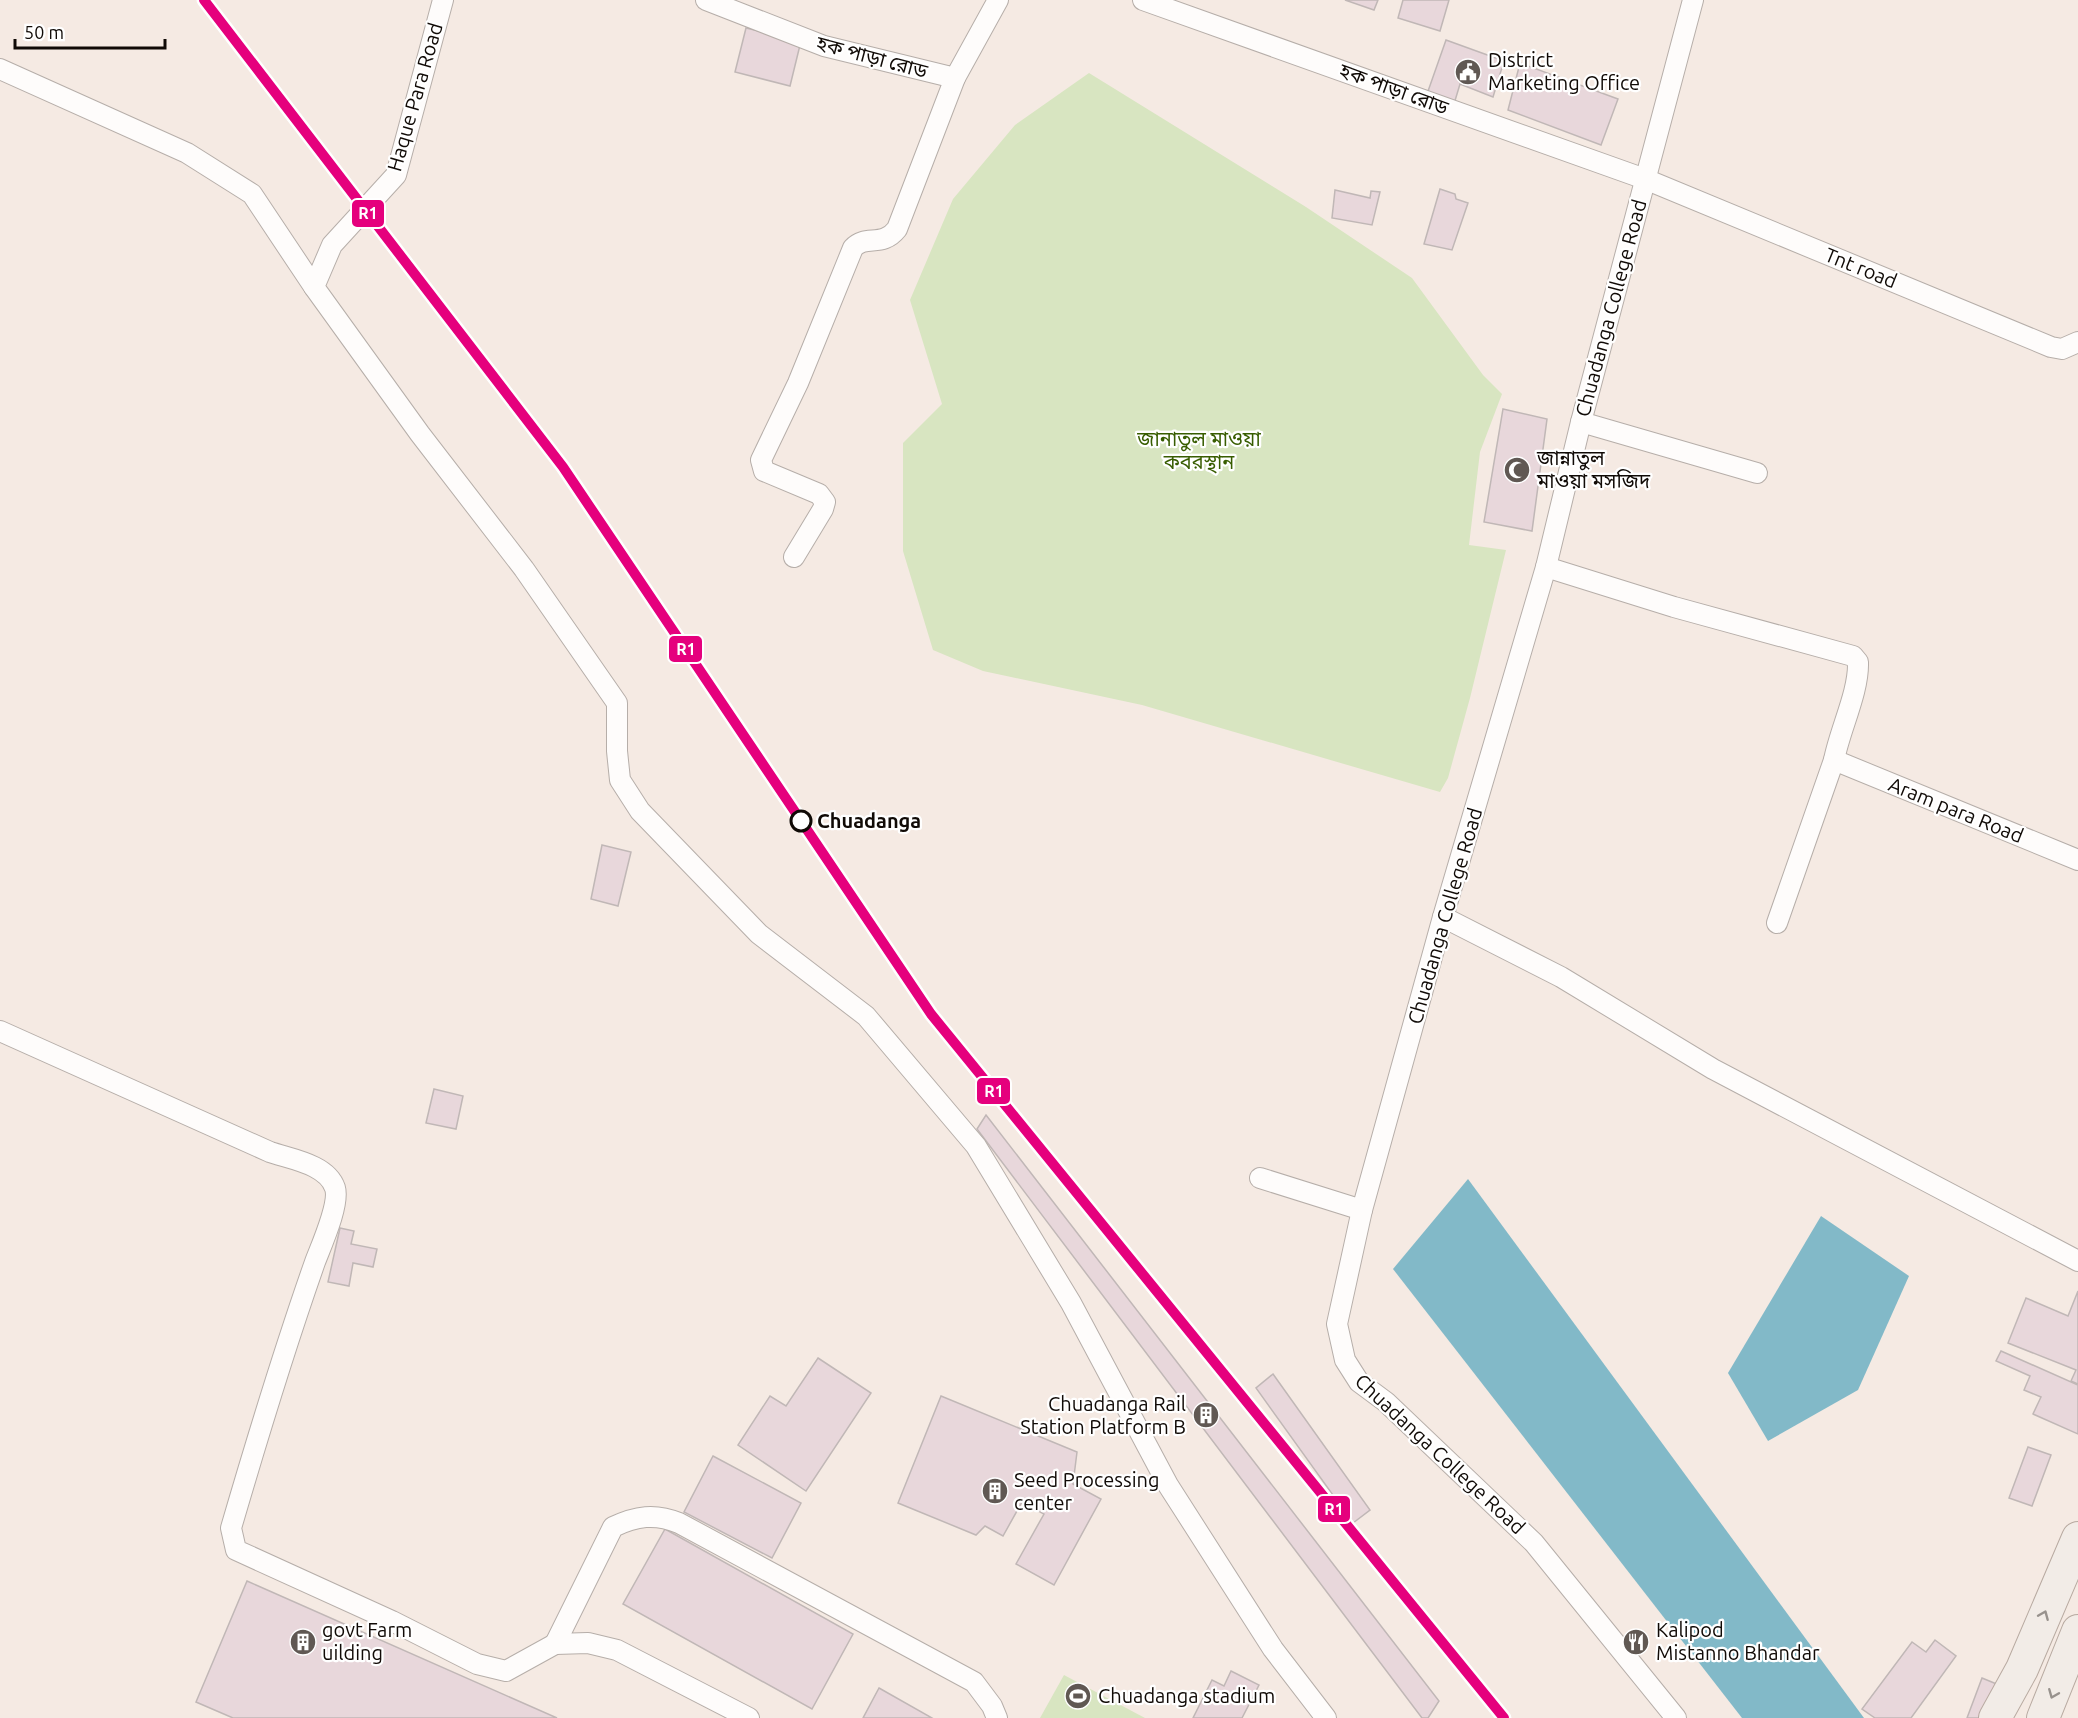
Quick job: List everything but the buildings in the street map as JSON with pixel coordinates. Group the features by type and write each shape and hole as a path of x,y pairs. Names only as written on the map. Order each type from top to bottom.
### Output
{"main road":[{"path":"1995,1718 2022,1669 2078,1538"},
{"path":"2043,1718 2078,1631"}],"street":[{"name":"Haque Para Road","path":"314,287 332,245 396,175 443,0"},
{"name":"হক পাড়া রোড","path":"706,0 824,46 955,78 998,0"},
{"name":"হক পাড়া রোড","path":"1143,0 1645,179"},
{"name":"Chuadanga College Road","path":"1676,1718 1534,1543 1386,1402 1359,1382 1345,1360 1337,1324 1362,1210 1443,917 1546,567 1581,422 1693,0"},
{"path":"0,69 187,153 252,194 314,287 420,434 524,569 617,703 617,751 620,780 640,811 759,934 866,1016 976,1146 1071,1303 1168,1485 1273,1648 1326,1718"},
{"path":"794,557 825,502 819,494 764,471 761,460 798,383 854,248 864,241 885,240 897,229 955,78"},
{"name":"Tnt road","path":"1645,179 2051,347 2062,349 2078,342"},
{"path":"1581,422 1757,473"},
{"path":"1546,567 1674,607 1852,656 1858,662 1858,671 1834,760 1778,923"},
{"name":"Aram para Road","path":"1834,760 2078,860"},
{"path":"1443,917 1561,977 1713,1069 2078,1261"},
{"path":"0,1031 270,1152 309,1165 321,1171 335,1187 337,1197 278,1366 231,1528 236,1550 392,1621 477,1664 506,1671 555,1644 588,1643 617,1650 749,1718"},
{"path":"1260,1178 1362,1210"},
{"path":"555,1644 613,1527 647,1515 665,1517 974,1682 992,1706 997,1718"}],"green space":[{"name":"জানাতুল মাওয়া কবরস্থান","path":"1089,73 1306,207 1412,278 1483,375 1502,394 1480,452 1469,545 1506,550 1470,698 1448,778 1440,792 1142,705 983,671 933,650 903,551 903,443 942,404 910,300 953,199 1015,125"},
{"name":"Chuadanga stadium","path":"1064,1675 1145,1718 1040,1718"}],"water":[{"path":"1468,1179 1864,1718 1742,1718 1393,1269"},
{"path":"1821,1216 1909,1276 1858,1390 1768,1441 1728,1373"}],"transit line":[{"name":"R1","path":"204,0 563,467 931,1014 1504,1718"}],"place":[{"name":"District Marketing Office","path":"1468,72"},
{"name":"জান্নাতুল মাওয়া মসজিদ","path":"1517,470"},
{"name":"Chuadanga","path":"801,821"},
{"name":"Chuadanga Rail Station Platform B","path":"1206,1415"},
{"name":"Seed Processing center","path":"995,1491"},
{"name":"govt Farm uilding","path":"303,1642"},
{"name":"Kalipod Mistanno Bhandar","path":"1636,1642"},
{"name":"Chuadanga stadium","path":"1078,1696"}]}
